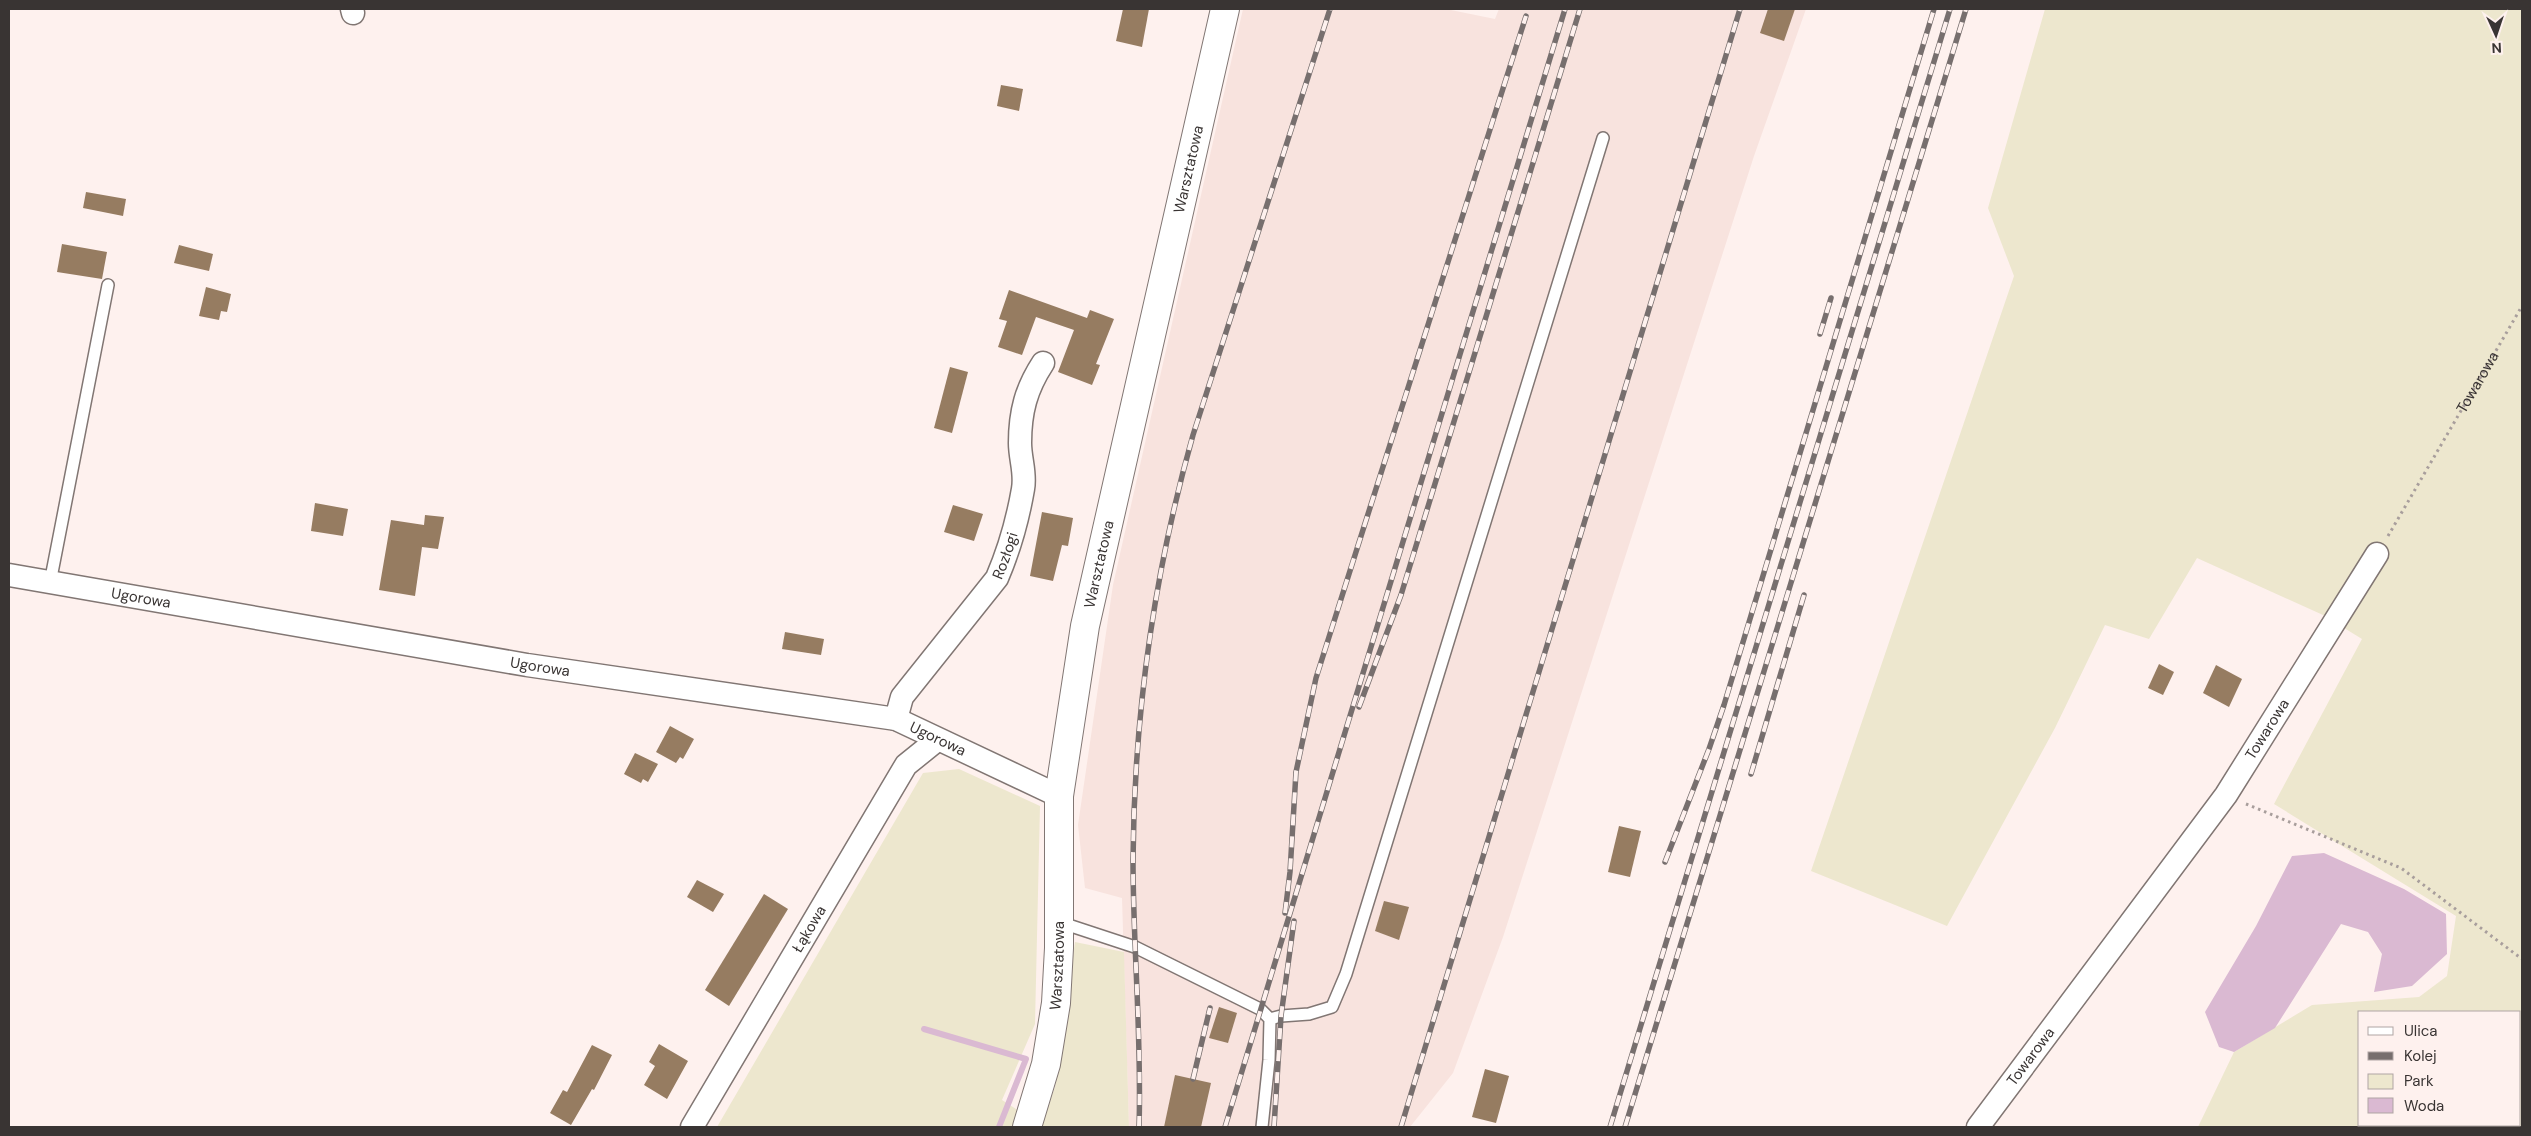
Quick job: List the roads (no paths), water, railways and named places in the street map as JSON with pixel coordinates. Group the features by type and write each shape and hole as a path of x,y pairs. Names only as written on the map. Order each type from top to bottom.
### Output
{"street":[{"name":"Warsztatowa","path":"1027,1127 1046,1064 1056,1003 1059,922 1059,796 1085,626 1225,9"},
{"name":"Rozłogi","path":"896,720 902,697 997,578 1005,559 1023,488 1024,473 1020,443 1027,394 1030,383 1043,363"},
{"name":"Towarowa","path":"1978,1127 2226,795 2377,554"},
{"name":"Ugorowa","path":"9,575 527,665 896,720 1059,796"},
{"name":"Łąkowa","path":"692,1127 906,765 937,740"}],"lane":[{"path":"1270,1019 1281,1016 1309,1014 1332,1007 1346,974 1603,138"},
{"path":"50,582 108,285"},
{"path":"1059,922 1135,947 1260,1009 1270,1019 1269,1060 1262,1127"}],"water":[{"path":"2324,853 2404,889 2446,914 2447,954 2412,986 2374,992 2382,954 2368,932 2341,924 2275,1028 2234,1052 2219,1047 2205,1012 2256,926 2292,856"}],"waterway":[{"path":"924,1029 1026,1059 999,1127"}],"railway":[{"path":"1139,1127 1140,1094 1133,893 1134,806 1142,699 1157,592 1179,487 1193,435 1330,9"},
{"path":"1225,1127 1565,9"},
{"path":"1359,707 1401,595 1580,9"},
{"path":"1401,1127 1740,9"},
{"path":"1665,862 1724,705 1934,9"},
{"path":"1610,1127 1950,9"},
{"path":"1625,1127 1966,9"},
{"path":"1285,913 1290,872 1296,772 1316,678 1526,16"},
{"path":"1820,334 1831,298"},
{"path":"1751,774 1804,595"},
{"path":"1274,1127 1281,1016 1294,921"},
{"path":"1193,1079 1210,1008"}]}
